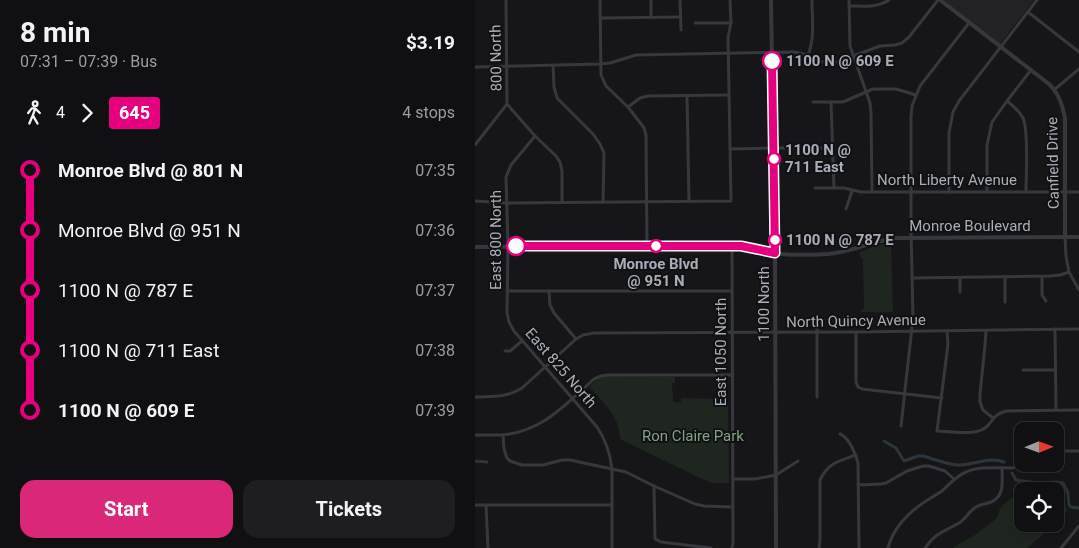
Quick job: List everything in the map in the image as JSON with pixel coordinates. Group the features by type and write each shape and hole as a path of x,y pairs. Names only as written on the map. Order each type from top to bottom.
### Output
{"street":[{"name":"800 North","path":"506,0 507,104 560,162 562,171 562,202"},
{"path":"600,0 601,75 606,86 628,107 644,128 646,135 647,246"},
{"path":"651,0 651,17"},
{"path":"680,0 681,30"},
{"path":"475,201 507,203 731,201 728,37 731,23 730,0"},
{"name":"1100 North","path":"771,0 775,253 776,548"},
{"path":"809,55 813,39 812,0"},
{"path":"849,0 850,46 870,103 872,192"},
{"path":"849,6 874,6 889,0"},
{"path":"475,66 600,64 636,55 772,52 795,52 809,55 818,61 831,63 880,46 902,43 939,0"},
{"name":"Canfield Drive","path":"939,0 1031,70 1054,90 1060,98 1065,118 1066,256 1069,272 1079,290"},
{"path":"949,192 949,133 953,112 959,101 1037,0"},
{"path":"1028,12 1079,52"},
{"path":"600,18 680,17"},
{"path":"695,23 731,23"},
{"path":"901,426 912,331 912,106 920,86 969,23"},
{"path":"553,65 554,87 557,98 593,134 600,144 603,153 603,202"},
{"path":"1054,90 1079,69"},
{"path":"987,192 987,145 993,122 1031,70"},
{"path":"813,102 843,102 873,89 895,89 916,95"},
{"path":"628,107 640,98 648,96 729,95"},
{"path":"687,96 689,201"},
{"path":"1007,101 1019,111 1024,119 1026,130 1026,191"},
{"path":"831,102 834,188"},
{"path":"475,145 507,104"},
{"name":"East 800 North","path":"509,322 507,313 507,177 511,165 535,136"},
{"path":"730,149 833,148"},
{"name":"North Liberty Avenue","path":"815,188 844,188 861,192 1079,192"},
{"path":"846,209 853,191"},
{"name":"Monroe Boulevard","path":"475,247 741,246 775,253 829,254 847,251 885,239 911,237 1079,237"},
{"name":"East 1050 North","path":"732,246 732,548"},
{"path":"912,278 1042,276 1060,275 1069,272"},
{"path":"1042,276 1042,295 1046,301"},
{"path":"1005,277 1005,302"},
{"path":"960,278 960,292"},
{"path":"507,291 732,291"},
{"path":"549,291 550,305 553,313 575,339"},
{"path":"817,315 817,397"},
{"name":"East 825 North","path":"509,322 522,341 602,434 611,458 612,469 612,548"},
{"path":"1055,329 1056,410"},
{"name":"North Quincy Avenue","path":"475,397 508,395 515,392 522,388 575,339 594,333 1079,329"},
{"path":"947,331 948,344 937,431 979,431 985,428 997,414 1006,411 1079,410"},
{"path":"986,331 980,402 983,410 993,418"},
{"path":"856,332 856,382 859,387 862,389 942,398"},
{"path":"505,351 509,351 522,341"},
{"path":"1023,370 1055,370"},
{"path":"475,435 503,435 525,430 542,423 594,379 601,376 733,375"},
{"path":"840,434 845,436 858,463 859,548"},
{"path":"503,435 504,448 508,460 522,465 543,465 570,460 626,472 695,504 733,507"},
{"path":"1064,451 1079,451"},
{"path":"819,548 821,480 823,474 832,464 855,455"},
{"path":"733,479 755,479 776,475 797,461"},
{"path":"858,485 886,483 907,471 923,466 945,471 954,479"},
{"path":"887,548 896,530 905,518 921,504 943,490 954,479 967,471 976,469 1014,467"},
{"path":"925,548 937,535 959,523 976,507 991,502 999,496 1003,487 1002,468"},
{"path":"654,486 655,539 661,542 711,548"},
{"path":"475,505 612,505"},
{"path":"487,505 487,548"},
{"path":"1062,548 1079,526"}],"shaded area":[{"path":"942,0 1034,0 1000,44"}],"green space":[{"path":"891,243 893,312 861,312 861,309 864,309 863,259 859,253 877,245"},
{"name":"Ron Claire Park","path":"601,377 675,377 675,383 672,383 673,402 681,402 681,398 719,399 720,404 728,404 729,483 712,483 620,439 614,417 589,386"},
{"path":"1014,496 1014,532 1046,532 1027,548 952,548 975,535 997,518 1003,505"},
{"path":"1064,501 1066,506 1068,510 1064,515"}],"waterway":[{"path":"884,441 896,448 904,461 923,456 957,465 991,460 1004,462"},
{"path":"475,461 487,462"},
{"path":"1012,473 1016,480 1037,483 1063,483 1068,493 1069,505 1079,508"}],"bus line":[{"name":"645","path":"516,246 741,246 775,253 772,61"}],"place":[{"name":"1100 N @ 609 E","path":"772,61"},
{"name":"1100 N @ 711 East","path":"774,159"},
{"name":"1100 N @ 787 E","path":"775,240"},
{"name":"Monroe Blvd @ 951 N","path":"656,246"}]}
